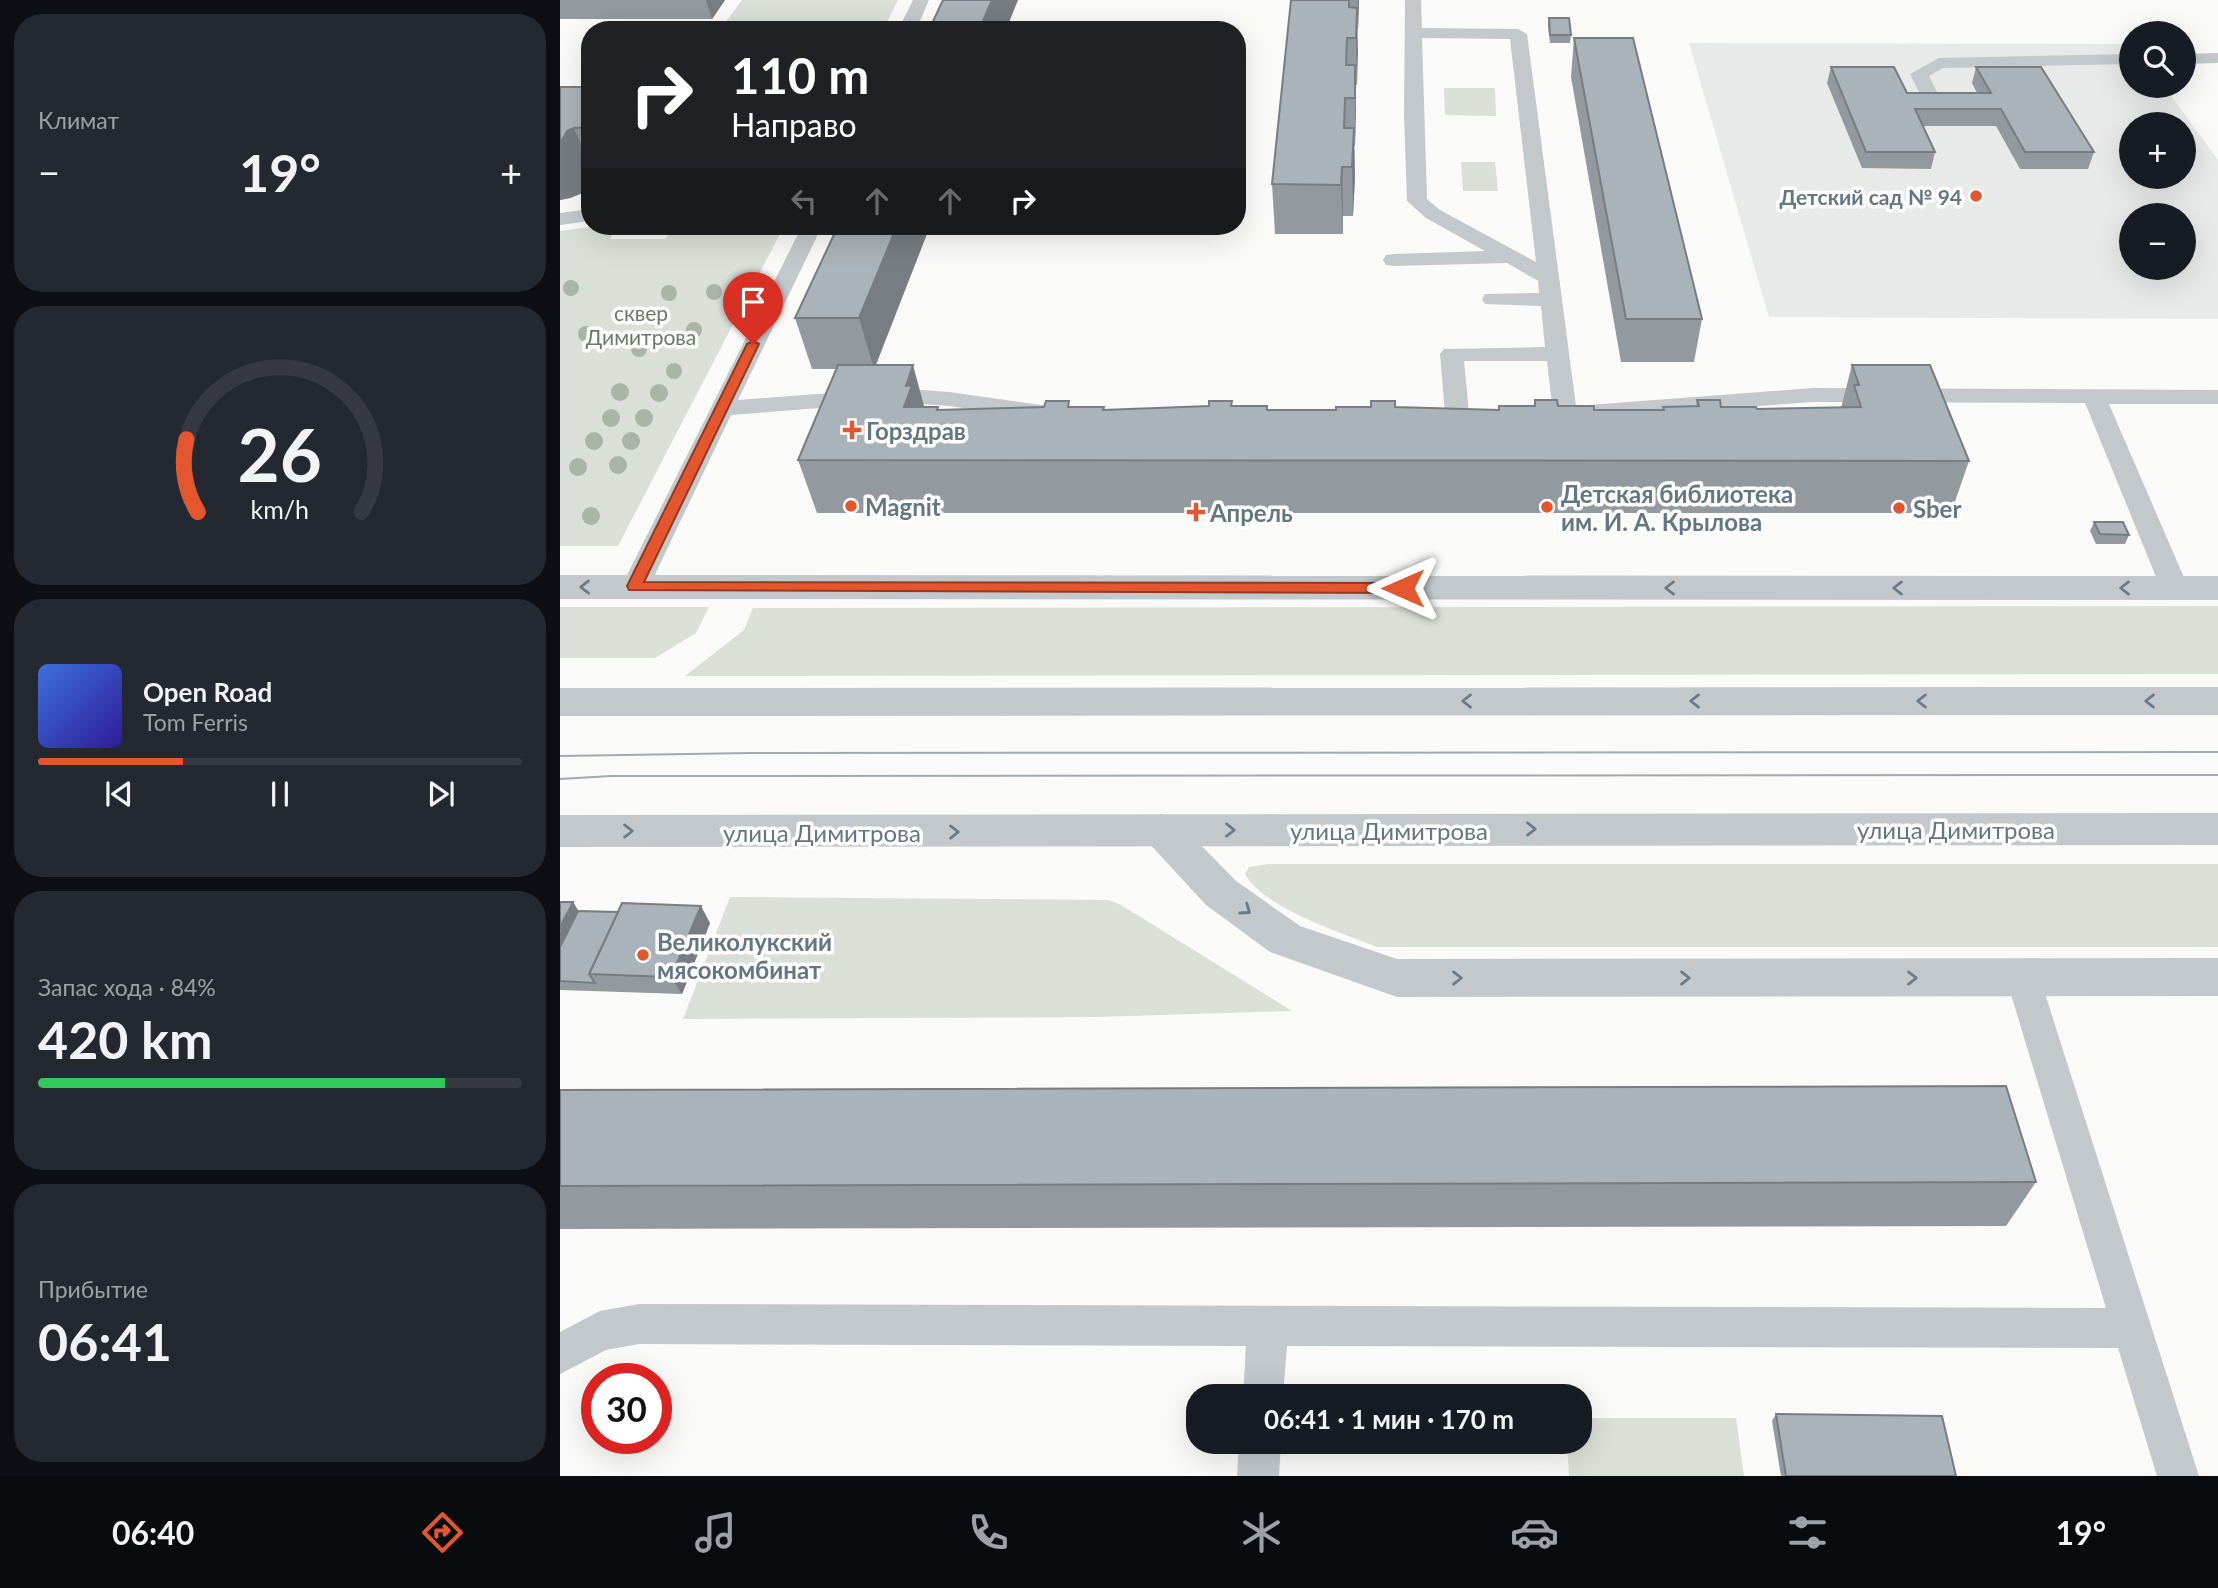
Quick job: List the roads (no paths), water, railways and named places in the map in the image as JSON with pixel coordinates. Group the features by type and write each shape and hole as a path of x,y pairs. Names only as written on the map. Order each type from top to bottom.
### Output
{"street":[{"path":"560,587 2218,588"},
{"path":"560,702 2218,701"},
{"name":"улица Димитрова","path":"560,831 2218,829"},
{"path":"1161,830 1221,893 1285,939 1396,978 2218,977"}],"lane":[{"path":"911,21 921,0"},
{"path":"1413,0 1413,129 1418,201 1423,208 1547,277"},
{"path":"1413,33 1518,34 1565,413"},
{"path":"2196,59 2218,58"},
{"path":"1931,99 1919,74 1939,62 2119,59"},
{"path":"560,219 581,216"},
{"path":"635,586 808,235"},
{"path":"1394,260 1509,257 1544,246"},
{"path":"1493,299 1550,300"},
{"path":"1457,413 1452,354 1558,354"},
{"path":"722,409 895,395 1072,414"},
{"path":"1538,413 1813,395 2218,397"},
{"path":"2094,397 2175,589"},
{"path":"1429,413 1484,413"},
{"path":"2023,978 2178,1476"},
{"path":"560,1354 600,1331 639,1324 2132,1328"},
{"path":"1264,1384 1268,1326"},
{"path":"1258,1476 1259,1454"}],"tram line":[{"path":"560,756 751,753 2218,752"},
{"path":"560,779 611,776 2218,775"}],"place":[{"name":"Детский сад № 94","path":"1976,196"},
{"name":"Горздрав","path":"852,430"},
{"name":"Magnit","path":"851,506"},
{"name":"Детская библиотека им. И. А. Крылова","path":"1547,507"},
{"name":"Sber","path":"1899,508"},
{"name":"Апрель","path":"1196,512"},
{"name":"Великолукский мясокомбинат","path":"643,955"}],"park label":[{"name":"сквер Димитрова","path":"641,324"}]}
